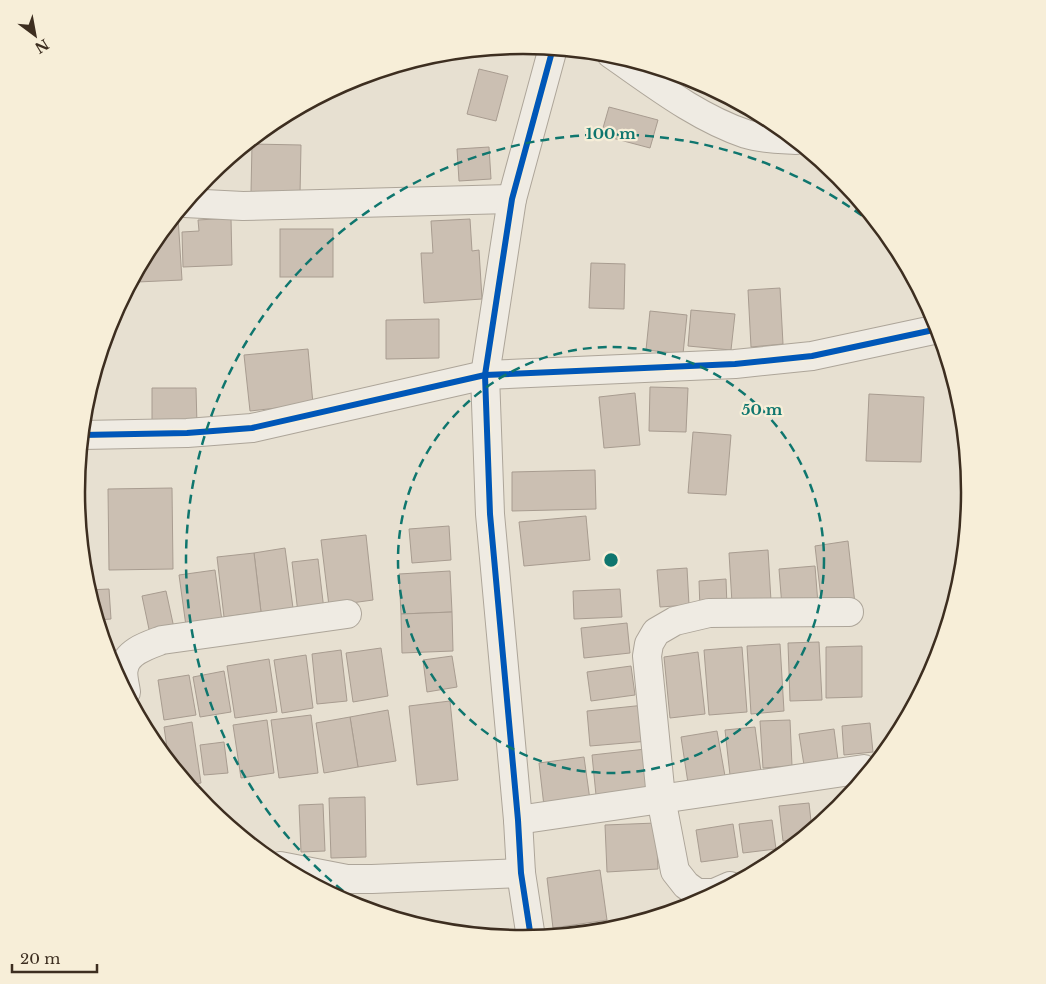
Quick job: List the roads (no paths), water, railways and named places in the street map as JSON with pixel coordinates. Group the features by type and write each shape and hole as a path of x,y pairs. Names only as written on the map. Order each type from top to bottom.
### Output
{"street":[{"path":"530,930 521,873 518,820 490,514 485,374 512,199 551,55"},
{"path":"631,68 673,97 724,125 748,134 770,139 783,140"},
{"path":"194,203 243,206 512,199"},
{"path":"88,435 187,434 252,428 485,374 735,364 812,356 930,331"},
{"path":"700,893 697,893 686,885 674,871 661,798 648,656 649,644 656,632 674,621 709,613 849,612"},
{"path":"125,674 124,666 129,658 140,648 162,640 347,614"},
{"path":"518,820 862,769"},
{"path":"301,870 347,879 372,880 521,873"}]}
